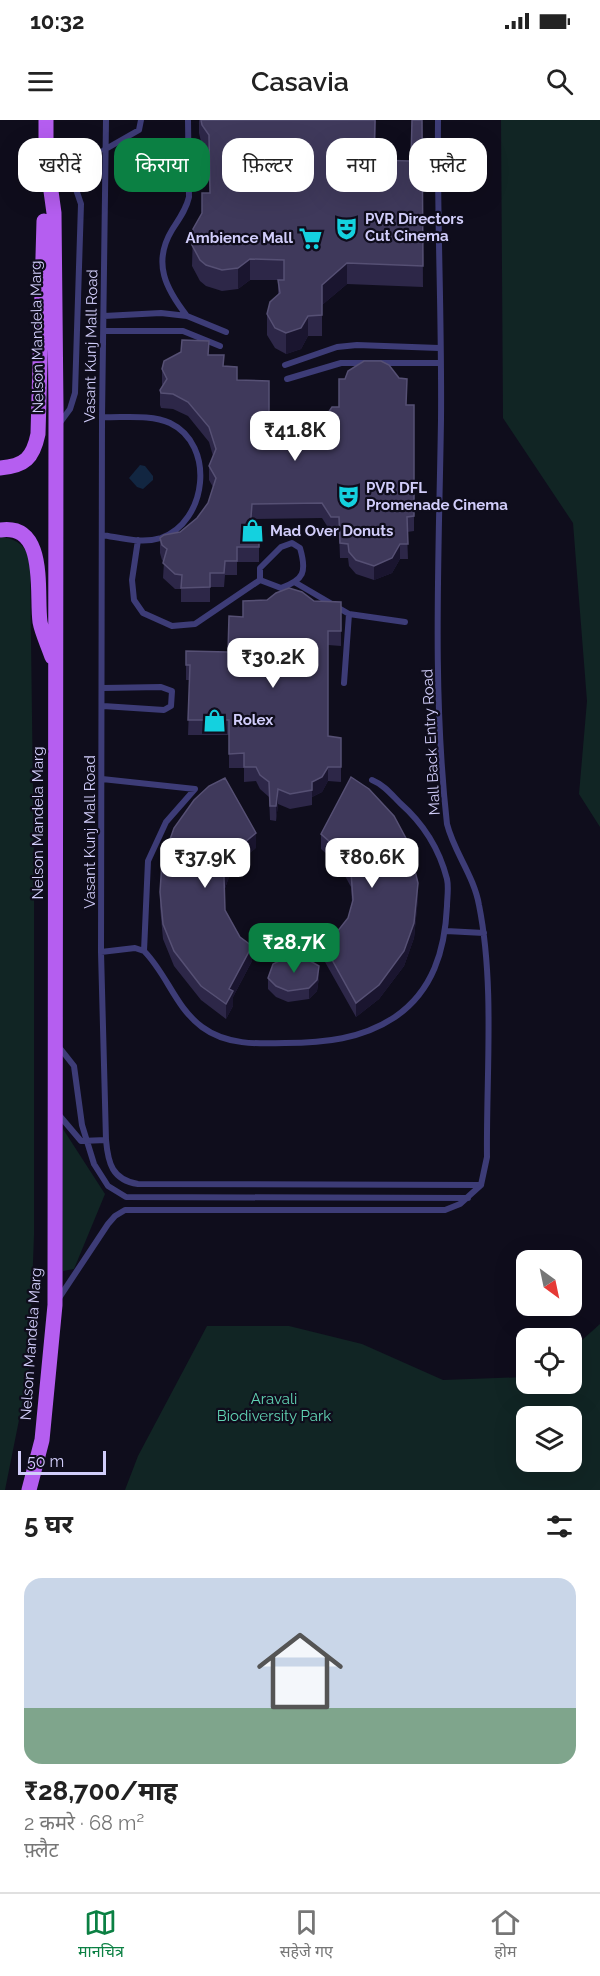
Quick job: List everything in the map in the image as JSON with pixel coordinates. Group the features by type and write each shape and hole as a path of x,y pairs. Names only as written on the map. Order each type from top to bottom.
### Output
{"main road":[{"name":"Nelson Mandela Marg","path":"46,120 46,138"},
{"name":"Nelson Mandela Marg","path":"0,468 17,467 28,461 35,449 38,434 45,192"},
{"name":"Nelson Mandela Marg","path":"28,1490 42,1440 55,1305 56,427 54,213 51,192"},
{"path":"0,530 14,529 31,542 36,558 40,623 56,668"}],"lane":[{"name":"Vasant Kunj Mall Road","path":"106,120 102,417 101,952 108,1157 114,1173 127,1182 138,1184 481,1185"},
{"path":"104,150 135,134 142,124 141,120"},
{"path":"187,316 170,293 162,265 166,243 186,208 189,197 188,120"},
{"name":"Mall Back Entry Road","path":"438,120 440,363 438,649 444,792 451,838 471,878 479,902 483,933 487,988 487,1157 481,1185"},
{"path":"56,427 70,409 75,393 81,204 77,192"},
{"path":"104,316 161,314 187,316 226,332"},
{"path":"104,332 183,331 220,346"},
{"path":"285,365 337,347 439,348"},
{"path":"287,380 340,363 357,361 440,363"},
{"path":"102,417 159,420 171,423 188,436 195,446 200,462 196,503 177,530 164,537 138,540 102,534"},
{"path":"138,540 132,580 134,600 143,612 172,626 195,624 261,580"},
{"path":"292,543 300,548 304,562 303,573 296,583 281,588 261,580 260,568 280,547 292,543"},
{"path":"296,583 348,614 405,622"},
{"path":"344,683 348,614"},
{"path":"103,688 161,687 167,688 173,695 171,705 164,710 103,706"},
{"path":"102,779 195,789 166,822 148,861 144,951 172,994 203,1028 221,1037 241,1042 294,1043 354,1037 395,1017 429,981 440,957 446,931 448,883 435,844 407,809 384,787 372,780"},
{"path":"446,931 483,933"},
{"path":"101,952 135,948 144,951"},
{"path":"56,1045 74,1066 86,1143 102,1179 108,1186 126,1197 468,1198"},
{"path":"56,1112 77,1138 86,1143 106,1140"},
{"path":"55,1305 108,1224 124,1210 445,1210 454,1208 481,1185"}],"green space":[{"path":"501,120 600,120 600,827 579,794 587,701 573,523 503,418"},
{"path":"0,538 21,545 27,552 30,563 34,868 34,1235 29,1370 5,1490 0,1490"},
{"path":"63,1129 105,1194 74,1269 63,1271"},
{"name":"Aravali Biodiversity Park","path":"600,1324 600,1490 125,1490 138,1456 207,1326 289,1326 362,1344 443,1380 516,1377 516,1394 582,1394 582,1340"}],"water":[{"path":"140,465 145,466 153,476 153,480 143,489 137,487 129,478"}],"building":[{"name":"Ambience Mall","path":"201,120 375,120 375,138 326,138 326,192 397,192 397,161 409,161 409,192 422,192 423,266 347,263 322,285 322,315 308,316 301,328 286,333 275,328 267,314 270,302 280,293 278,280 284,280 284,260 250,259 238,268 222,270 206,265 200,260 192,245 193,229 202,213 202,193 210,193 210,138"},
{"name":"Ambience Mall","path":"412,120 422,120 422,138 412,138"},
{"path":"182,340 209,341 208,355 224,355 223,366 237,367 237,380 269,381 269,422 322,422 332,407 339,407 339,379 345,379 348,371 364,361 381,361 389,365 399,378 407,379 406,405 414,405 414,516 407,517 408,544 400,544 392,558 374,566 356,560 349,552 348,544 340,543 339,517 331,517 322,503 252,504 250,530 259,531 259,547 237,547 237,561 225,561 224,573 210,573 210,587 181,588 182,575 175,574 163,563 167,549 162,545 160,538 180,532 197,518 208,503 216,478 209,466 216,449 209,427 188,402 173,394 161,393 160,390 167,379 162,369 164,361 181,352"},
{"path":"289,588 302,592 314,601 341,602 341,631 328,631 328,736 341,738 341,767 328,767 322,777 312,782 312,790 290,794 278,789 276,806 270,806 269,782 260,775 256,767 244,767 244,753 229,754 229,720 188,720 190,665 186,665 186,651 228,652 229,616 243,617 243,601 267,600 276,593"},
{"path":"351,777 369,789 394,816 408,842 418,883 414,923 404,951 379,985 356,1003 325,947 348,918 353,900 351,872 339,850 321,834"},
{"path":"225,778 256,833 239,847 229,862 224,877 225,910 240,937 252,946 229,989 233,991 226,1004 201,986 174,951 163,924 160,892 162,862 174,828 194,800 209,786"},
{"path":"289,956 303,957 319,966 317,980 309,988 288,991 276,986 268,978 273,964"}],"place":[{"name":"PVR Directors Cut Cinema","path":"347,228"},
{"name":"Ambience Mall","path":"311,238"},
{"name":"PVR DFL Promenade Cinema","path":"348,497"},
{"name":"Mad Over Donuts","path":"252,531"},
{"name":"Rolex","path":"215,720"}]}
